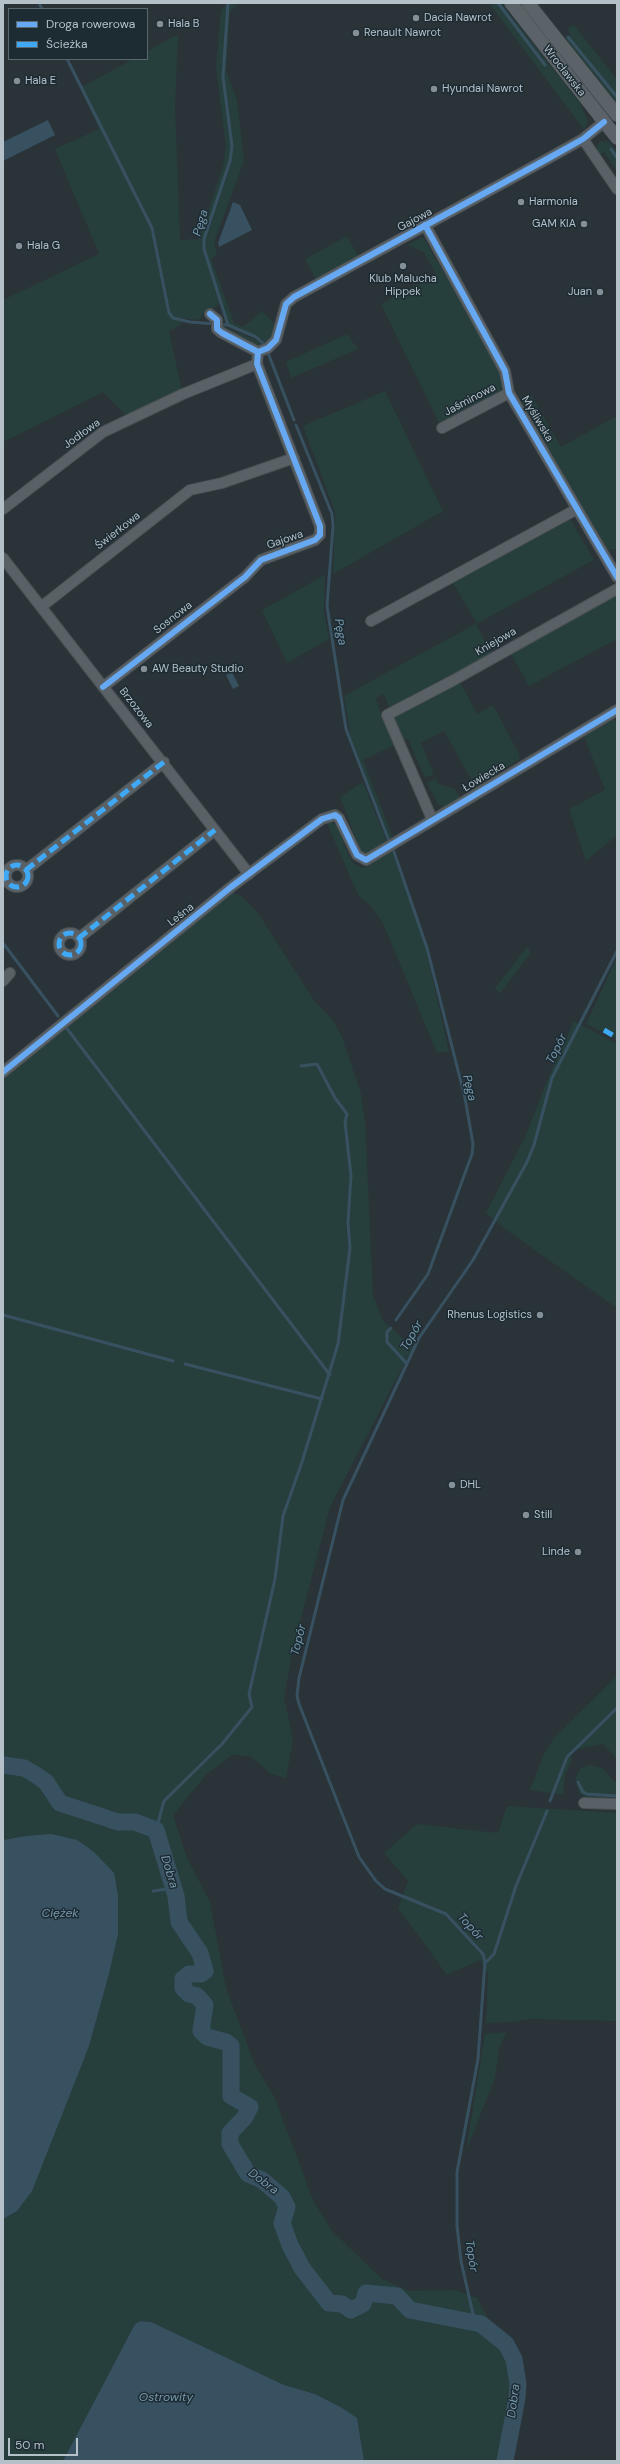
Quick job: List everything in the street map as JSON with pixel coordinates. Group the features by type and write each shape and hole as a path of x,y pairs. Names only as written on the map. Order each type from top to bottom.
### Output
{"main road":[{"name":"Wrocławska","path":"511,3 617,138"},
{"name":"Wrocławska","path":"528,3 617,115"}],"street":[{"name":"Gajowa","path":"254,565 260,560 315,540 320,535 320,526 257,364 263,350 276,340 286,304 294,297 582,139 604,122"},
{"path":"582,139 617,189"},
{"name":"Myśliwska","path":"425,225 506,371 509,393 617,577"},
{"path":"215,321 263,350"},
{"name":"Jodłowa","path":"3,509 103,432 183,394 257,364"},
{"name":"Jaśminowa","path":"442,428 509,393"},
{"name":"Świerkowa","path":"41,607 190,490 222,483 294,458"},
{"path":"371,621 577,509"},
{"name":"Brzozowa","path":"3,558 164,762 249,874"},
{"name":"Sosnowa","path":"103,686 245,577 254,565"},
{"name":"Kniejowa","path":"432,819 387,715 617,590"},
{"name":"Łowiecka","path":"362,860 369,859 432,819 617,710"},
{"path":"26,870 164,762"},
{"name":"Leśna","path":"3,1072 249,874 322,819 331,816 339,818 343,823 355,851 362,860"},
{"path":"79,938 215,830"},
{"path":"3,981 10,973"},
{"path":"584,1804 617,1804"}],"green space":[{"path":"228,3 238,3 230,12 226,70 237,100 244,161 214,242 217,255 211,259 234,323 243,327 262,311 276,325 272,340 266,345 258,337 230,326 222,303 202,314 200,320 182,318 181,325 169,331 182,391 127,416 103,392 3,442 3,300 99,254 55,149 99,129 80,88 131,60 148,60 148,50 178,34 175,106 180,240 199,239 223,166 226,146 216,69 221,10"},
{"path":"489,3 501,3 580,103 588,122 584,130"},
{"path":"574,25 617,80 617,106 564,39 570,35 568,28"},
{"path":"601,141 609,142 617,152 617,171 604,152 599,155 597,145"},
{"path":"347,236 359,257 316,280 305,259"},
{"path":"423,237 498,365 504,385 497,395 440,425 381,304 436,274 424,252 407,245"},
{"path":"223,326 258,341 263,346 254,346 246,339 224,331"},
{"path":"347,334 358,349 291,378 286,362"},
{"path":"385,391 443,511 333,574 335,512 303,426"},
{"path":"531,395 561,447 617,416 617,551 616,549 608,550 521,402"},
{"path":"569,517 594,560 476,624 492,653 609,589 617,590 617,639 529,686 511,654 460,682 477,714 493,705 519,754 520,759 476,788 444,731 421,743 434,774 425,778 408,739 402,740 384,694 376,698 382,718 395,745 363,760 393,838 390,839 350,735 344,696 477,623 452,582"},
{"path":"325,575 324,611 329,639 287,663 262,610"},
{"path":"614,719 617,725 617,835 586,861 569,809 605,790 584,736"},
{"path":"436,778 438,784 455,789 460,797 444,807 438,804 427,783"},
{"path":"363,782 387,842 366,854 360,849 340,797"},
{"path":"331,822 340,828 344,845 353,863 362,868 368,866 391,849 423,936 449,1051 437,1053 383,923 370,905 359,896 351,879 327,823"},
{"path":"232,892 241,896 258,913 315,1002 332,1019 342,1037 361,1094 365,1121 373,1295 383,1321 413,1347 330,1507 293,1649 284,1697 293,1740 286,1778 271,1774 250,1756 232,1755 206,1775 173,1815 187,1858 210,1902 226,1988 255,2065 274,2096 313,2200 332,2231 382,2279 409,2291 455,2290 477,2298 492,2326 494,2338 502,2347 510,2367 509,2410 500,2461 364,2461 357,2418 315,2394 284,2385 151,2322 141,2321 135,2324 63,2461 3,2461 3,2219 17,2211 89,2046 109,1974 118,1934 118,1895 117,1886 26,1836 3,1840 3,1077"},
{"path":"527,947 531,953 500,993 495,988"},
{"path":"617,957 617,1039 586,1024"},
{"path":"574,1021 617,1044 617,1308 505,1229 486,1213 525,1137 549,1076"},
{"path":"617,1676 617,1759 603,1744 569,1751 572,1760 565,1775 563,1795 530,1790 544,1754 554,1738"},
{"path":"590,1765 602,1768 617,1784 617,1799 585,1797 579,1793 575,1778 581,1768"},
{"path":"507,1806 617,1813 617,2021 529,2019 512,2022 486,2023 488,1975 480,1960 447,1975 398,1908 408,1881 384,1853 417,1824 498,1833"},
{"path":"506,2032 499,2049 495,2078 466,2151 485,2034"}],"water":[{"path":"48,120 55,135 3,161 3,142"},
{"path":"233,202 240,205 252,230 219,247 218,243"},
{"path":"232,672 239,686 233,689 226,675"},
{"name":"Ciężek","path":"51,1834 77,1840 94,1852 114,1873 118,1895 118,1934 109,1974 89,2046 32,2191 17,2211 3,2219 3,1840"},
{"name":"Ostrowity","path":"141,2321 151,2322 284,2385 315,2394 342,2408 357,2418 364,2461 63,2461 135,2324"}],"waterway":[{"path":"39,3 42,8"},
{"name":"Pęga","path":"228,3 223,77 232,146 230,161 204,239 204,249 228,325 256,337 265,345 294,420"},
{"path":"498,3 545,65"},
{"path":"568,37 617,97"},
{"path":"68,60 152,228 169,313 173,318 190,322 228,325"},
{"path":"611,149 617,158"},
{"name":"Pęga","path":"296,425 332,514 333,526 327,606 346,729 389,841"},
{"name":"Pęga","path":"393,849 427,948 465,1098 473,1144 472,1154 428,1274 396,1320"},
{"path":"3,943 58,1016"},
{"name":"Topór","path":"475,2323 461,2261 457,2226 457,2172 478,2059 485,1962 483,1954 446,1914 385,1889 376,1881 359,1857 297,1696 299,1678 343,1500 419,1338 473,1260 527,1162 534,1145 552,1078 617,951"},
{"path":"65,1026 330,1375"},
{"path":"156,1830 164,1801 222,1744 252,1707 249,1694 275,1579 283,1516 302,1462 338,1344 350,1248 348,1222 351,1176 345,1122 347,1114 335,1098 317,1064 301,1066"},
{"path":"3,1315 173,1361"},
{"name":"Pęga","path":"391,1328 387,1332 387,1342 407,1364"},
{"path":"185,1364 322,1399"},
{"path":"550,1801 567,1757 617,1708"},
{"name":"Dobra","path":"3,1765 24,1768 36,1775 46,1782 60,1803 118,1822 135,1822 156,1830 176,1896 179,1922 200,1953 205,1971 201,1974 189,1974 183,1979 183,1988 189,1994 197,1996 205,2005 201,2031 207,2037 226,2042 231,2046 231,2096 250,2107 245,2117 230,2133 230,2144 248,2174 262,2180 282,2197 287,2207 282,2223 290,2245 302,2268 329,2303 342,2304 351,2310 363,2304 366,2293 397,2296 410,2310 481,2324 506,2344 514,2359 518,2384 517,2398 505,2461"},
{"path":"578,1782 583,1792 587,1794 617,1796"},
{"path":"486,1962 494,1954 516,1886 547,1811"},
{"path":"153,1891 174,1888"}],"marked path":[{"path":"26,870 164,762"},
{"path":"79,938 215,830"},
{"path":"17,865 25,868 28,876 25,884 17,887 9,884 6,876 9,868 17,865"},
{"path":"70,933 78,936 81,944 78,952 70,955 62,952 59,944 62,936 70,933"},
{"path":"604,1030 617,1038"}],"cycle path":[{"path":"210,314 217,320 217,329 222,333 258,352 268,348 276,340 286,304 294,297 583,139 604,122"},
{"path":"425,225 505,371 509,393 617,577"},
{"path":"103,687 245,577 261,560 315,540 320,535 320,526 257,364 258,352"},
{"path":"3,1072 231,887 322,819 335,815 339,818 357,855 366,860 617,710"}],"place":[{"name":"Dacia Nawrot","path":"416,18"},
{"name":"Hala B","path":"160,24"},
{"name":"Renault Nawrot","path":"356,33"},
{"name":"Hala E","path":"17,81"},
{"name":"Hyundai Nawrot","path":"434,89"},
{"name":"Harmonia","path":"521,202"},
{"name":"GAM KIA","path":"584,224"},
{"name":"Hala G","path":"19,246"},
{"name":"Klub Malucha Hippek","path":"403,266"},
{"name":"Juan","path":"600,292"},
{"name":"AW Beauty Studio","path":"144,669"},
{"name":"Rhenus Logistics","path":"540,1315"},
{"name":"DHL","path":"452,1485"},
{"name":"Still","path":"526,1515"},
{"name":"Linde","path":"578,1552"}]}
